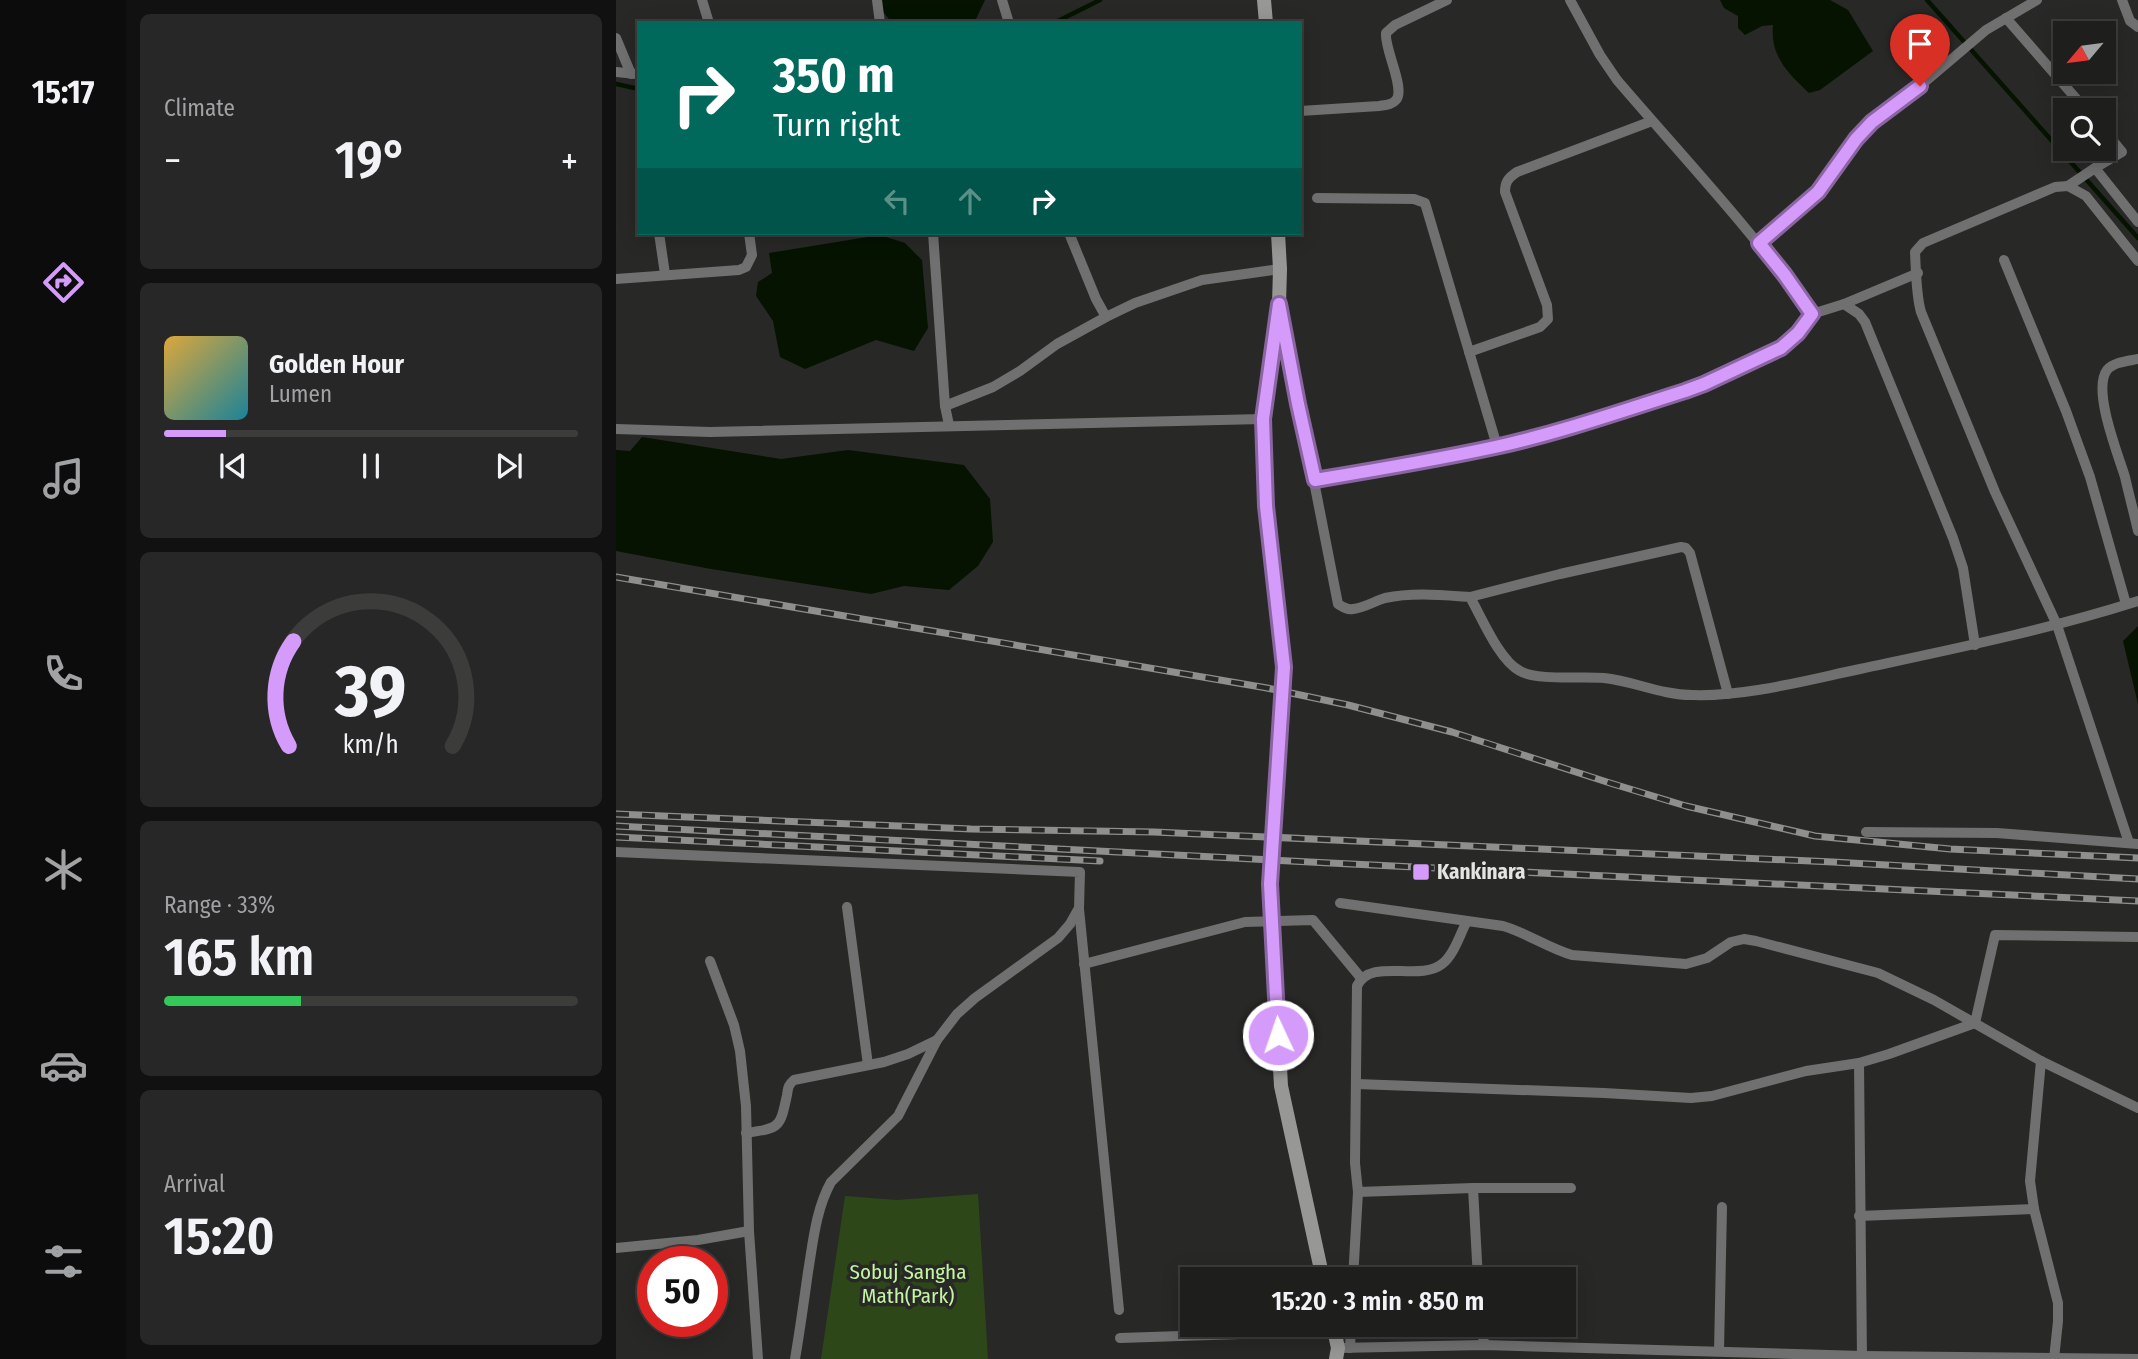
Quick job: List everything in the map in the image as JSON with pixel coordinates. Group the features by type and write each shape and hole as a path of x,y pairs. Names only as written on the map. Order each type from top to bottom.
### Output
{"main road":[{"path":"1264,0 1266,21"},
{"path":"1278,235 1279,304 1263,419 1266,506 1284,667 1270,884 1281,1086 1320,1267"}],"street":[{"path":"702,0 708,21"},
{"path":"877,0 880,21"},
{"path":"1002,0 1005,21"},
{"path":"1302,111 1380,106 1396,100 1398,85 1385,41 1386,33 1395,25 1447,0"},
{"path":"1570,0 1617,80 1759,243 1812,314"},
{"path":"1759,243 1818,192 1856,139 1872,122 1920,86 1972,40 2037,0"},
{"path":"2122,0 2130,21 2138,27"},
{"path":"2006,18 2076,98"},
{"path":"616,38 635,74"},
{"path":"616,72 635,74"},
{"path":"1469,352 1540,327 1548,319 1547,305 1505,192 1508,178 1517,172 1652,121"},
{"path":"1866,832 1997,833 2133,843 2057,625 1995,492 1925,323 1918,302 1916,252 1923,243 2054,187 2068,186 2107,161"},
{"path":"2095,168 2138,222"},
{"path":"2068,186 2086,196 2138,261"},
{"path":"1317,198 1414,198 1425,204 1497,446"},
{"path":"659,235 665,274"},
{"path":"616,279 739,270 746,267 752,256 749,235"},
{"path":"933,235 948,425"},
{"path":"1070,235 1105,317"},
{"path":"2004,260 2090,477 2126,604"},
{"path":"945,406 993,387 1057,344 1135,303 1202,280 1280,268"},
{"path":"1315,480 1497,446 1570,427 1704,384 1781,348 1798,333 1812,314 1844,304 1918,273"},
{"path":"1279,304 1338,604 1344,609 1353,610 1386,598 1402,596 1428,594 1470,597 1560,574 1686,548 1690,552 1728,694"},
{"path":"1844,304 1859,314 1865,322 1945,514 1963,568 1975,645"},
{"path":"2138,359 2108,369 2104,378 2103,394 2105,414 2138,531"},
{"path":"616,429 710,432 1263,419"},
{"path":"1470,597 1503,655 1522,673 1614,679 1666,693 1692,695 1728,694 1975,645 2138,601"},
{"path":"616,852 1080,872 1079,908 1119,1310"},
{"path":"1340,903 1515,929 1572,956 1673,964 1698,962 1731,942 1744,939 1756,941 1878,973 1912,988 2041,1061 2138,1108"},
{"path":"847,907 868,1065"},
{"path":"795,1359 812,1248 825,1193 838,1174 898,1116 937,1040 957,1014 1058,938 1079,908"},
{"path":"1084,964 1245,922 1312,920 1361,978"},
{"path":"1354,1267 1358,1192 1355,1163 1357,986 1361,978 1371,973 1426,970 1443,963 1467,921"},
{"path":"1975,1023 1995,935 2138,937"},
{"path":"710,961 738,1038 746,1106 748,1231 758,1359"},
{"path":"1357,1084 1691,1098 1712,1096 1806,1071 1859,1063 1975,1023"},
{"path":"746,1133 767,1130 779,1124 790,1084 794,1080 897,1059 937,1040"},
{"path":"2041,1061 2031,1181 2034,1209 2058,1303 2054,1358"},
{"path":"1859,1063 1862,1357"},
{"path":"1473,1188 1477,1267"},
{"path":"1358,1192 1571,1188"},
{"path":"1719,1351 1722,1206"},
{"path":"1859,1216 2034,1209"},
{"path":"616,1248 679,1243 748,1231"},
{"path":"1120,1338 1180,1335"},
{"path":"1483,1337 1484,1345"},
{"path":"1341,1351 1484,1345 1615,1354 1719,1351 1862,1357 2138,1359"}],"green space":[{"name":"Sobuj Sangha Math(Park)","path":"978,1194 988,1359 821,1359 845,1196 897,1200"}],"shaded area":[{"path":"882,0 985,0 975,21 890,21 881,9"},
{"path":"1720,0 1830,0 1848,10 1873,51 1820,90 1809,93 1782,63 1774,46 1773,25 1762,26 1745,35 1738,28 1738,16 1724,8"},
{"path":"880,235 905,243 922,260 928,328 914,351 876,340 805,369 780,357 773,321 756,296 758,282 772,273 769,253"},
{"path":"642,437 781,459 848,450 964,465 990,499 993,542 978,566 949,590 904,586 871,594 616,551 616,450 630,451"},
{"path":"2138,626 2138,704 2123,641"}],"waterway":[{"path":"1058,21 1100,0"},
{"path":"1927,0 2138,238"},
{"path":"616,84 637,89"}],"railway":[{"path":"616,577 1267,688 1348,705 1452,732 1686,806 1815,836 1950,849 2138,858"},
{"path":"616,814 971,829 1154,832 1833,862 2138,879"},
{"path":"616,826 2138,901"},
{"path":"616,837 1100,861"}],"place":[{"name":"Kankinara","path":"1421,872"}],"route":[{"path":"1278,1035 1270,884 1284,667 1266,506 1263,419 1279,304 1315,480 1497,446 1570,427 1685,391 1781,348 1798,333 1812,314 1759,243 1818,192 1856,139 1872,122 1920,86"}]}
